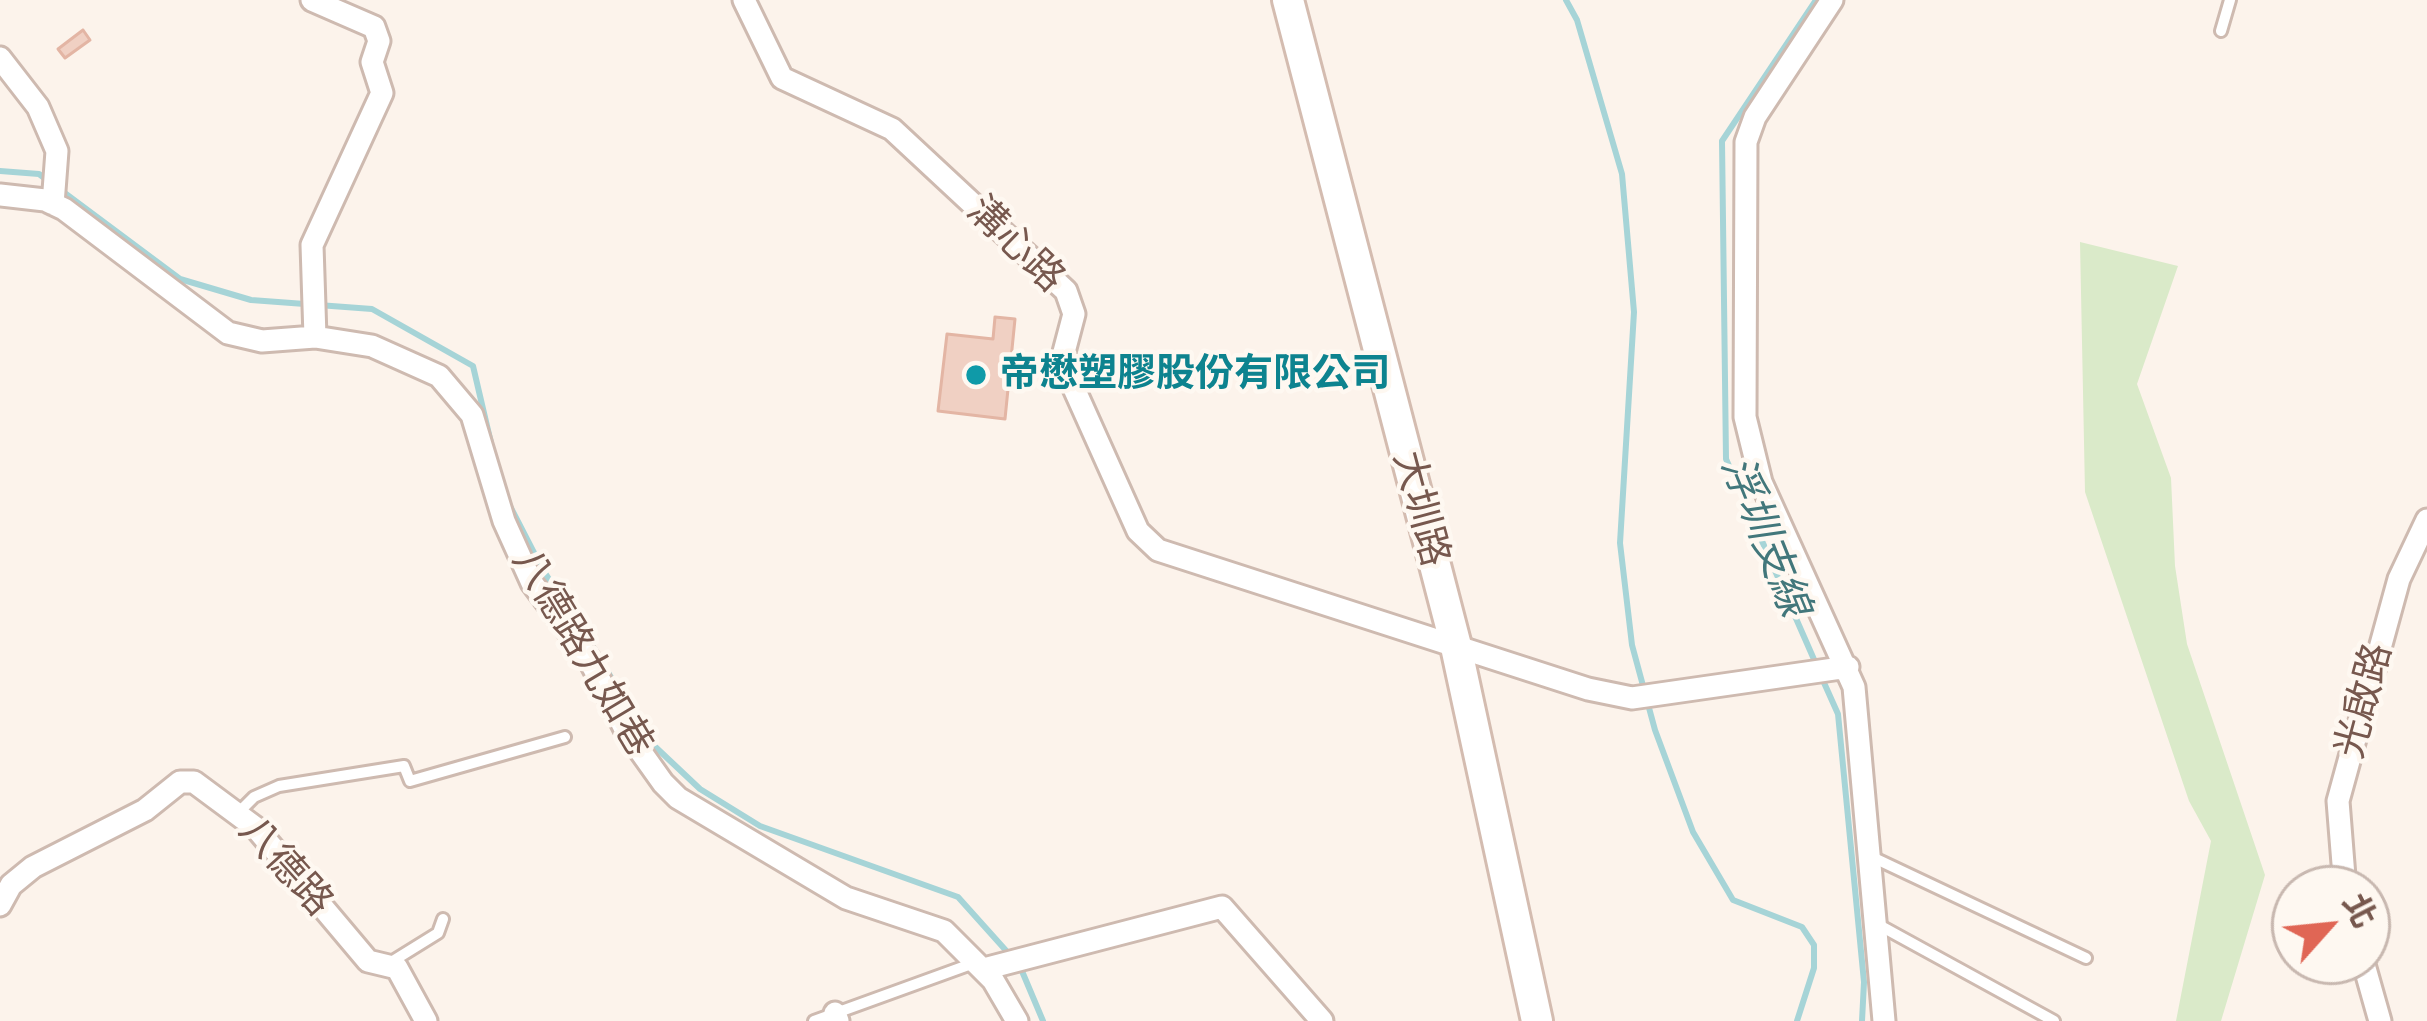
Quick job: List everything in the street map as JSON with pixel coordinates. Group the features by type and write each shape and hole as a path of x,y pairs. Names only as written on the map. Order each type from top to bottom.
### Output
{"street":[{"path":"312,0 377,31 372,62 382,93 312,245 309,273 315,293 314,328"},
{"name":"溝心路","path":"744,0 782,77 892,129 1066,291 1074,314 1064,352 1068,375 1138,531 1149,545 1588,688 1646,696 1829,670"},
{"name":"大圳路","path":"1288,0 1455,642 1537,1021"},
{"path":"1832,0 1755,117 1743,170 1748,439 1829,670 1873,857 1884,1021"},
{"path":"0,58 38,107 57,151 55,196"},
{"name":"八德路九如巷","path":"0,195 55,196 228,333 262,341 314,328 424,368 463,400 481,439 504,521 532,583 589,659 638,750 678,798 846,898 944,931 989,966 1017,1021"},
{"name":"光啟路","path":"2343,865 2338,801 2399,579 2427,520"},
{"name":"八德路","path":"0,905 26,871 145,810 180,782 194,782 238,813 368,962 404,974 426,1021"},
{"path":"989,966 1030,960 1222,907 1322,1021"},
{"path":"2370,985 2380,1021"}],"lane":[{"path":"2221,31 2230,0"},
{"path":"238,813 254,797 280,786 404,766 410,781 565,736"},
{"path":"1873,857 2086,958"},
{"path":"385,965 438,933 443,919"},
{"path":"1877,924 2054,1021"},
{"path":"829,1018 989,966"}],"green space":[{"path":"2080,242 2178,266 2137,384 2171,478 2175,566 2187,644 2265,875 2221,1021 2176,1021 2211,841 2189,801 2085,492"}],"building":[{"path":"83,30 90,40 65,58 58,49"},
{"name":"帝懋塑膠股份有限公司","path":"995,317 1015,319 1005,419 938,411 947,334 993,339"}],"waterway":[{"path":"1566,0 1577,20 1622,174 1634,312 1620,543 1632,645 1655,730 1693,832 1733,900 1802,927 1814,945 1814,968 1797,1021"},
{"name":"浮圳支線","path":"1816,0 1722,141 1726,459 1816,664"},
{"path":"0,171 39,174 51,183"},
{"path":"62,191 180,279 251,300 372,309 473,366 491,443"},
{"path":"508,502 543,570 595,650"},
{"path":"602,662 647,739 700,789 760,826 958,897 1010,955"},
{"name":"浮圳支線","path":"1821,676 1838,714 1864,982 1862,1021"},
{"path":"1019,964 1043,1021"}],"place":[{"name":"帝懋塑膠股份有限公司","path":"976,375"}]}
